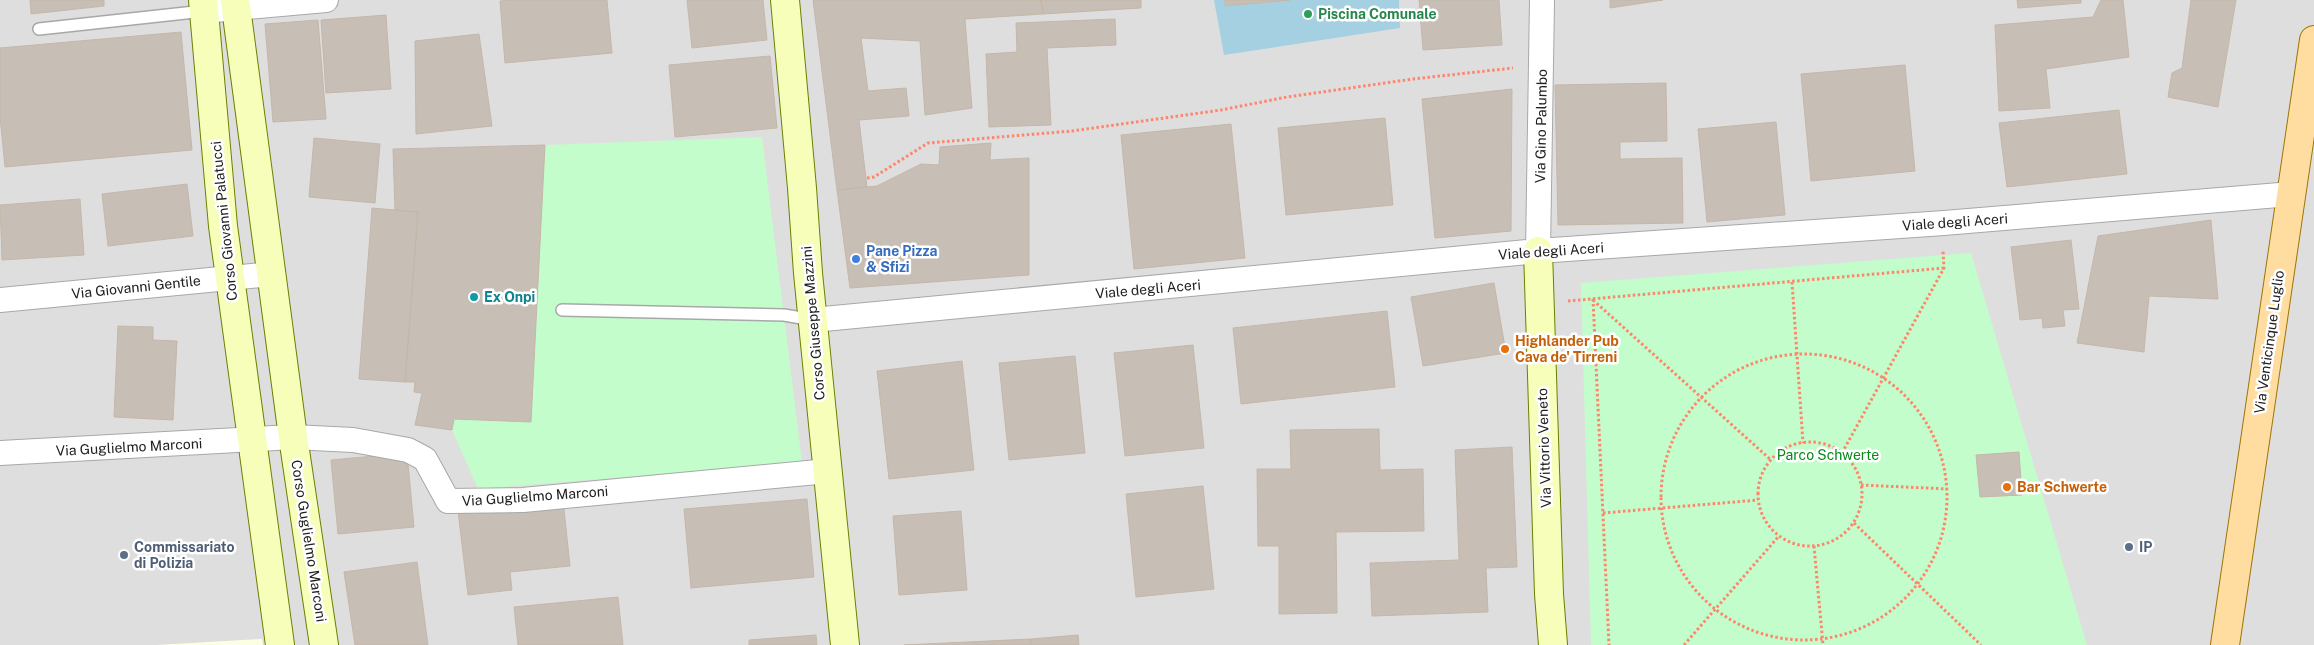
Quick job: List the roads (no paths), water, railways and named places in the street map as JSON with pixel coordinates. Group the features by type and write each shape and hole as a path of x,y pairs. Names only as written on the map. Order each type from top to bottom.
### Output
{"main road":[{"name":"Via Venticinque Luglio","path":"2225,645 2314,40"}],"street":[{"path":"204,6 326,0"},
{"name":"Corso Giuseppe Mazzini","path":"784,0 845,645"},
{"name":"Via Gino Palumbo","path":"1538,251 1542,0"},
{"path":"236,4 293,437"},
{"name":"Corso Giovanni Palatucci","path":"204,6 229,278 252,441"},
{"name":"Viale degli Aceri","path":"813,320 1538,251 1944,223 2291,194"},
{"name":"Via Vittorio Veneto","path":"1538,251 1549,594 1553,645"},
{"name":"Via Giovanni Gentile","path":"0,300 272,274"},
{"name":"Via Guglielmo Marconi","path":"0,452 252,441 293,437 354,440 408,450 425,459 448,501 523,500 828,471"},
{"name":"Corso Guglielmo Marconi","path":"293,437 324,645"},
{"path":"252,441 280,645"}],"lane":[{"path":"39,29 204,6"},
{"path":"562,310 784,315 813,320"}],"water":[{"name":"Piscina Comunale","path":"1214,0 1399,0 1400,28 1224,55"}],"place":[{"name":"Piscina Comunale","path":"1308,14"},
{"name":"Pane Pizza & Sfizi","path":"856,259"},
{"name":"Ex Onpi","path":"474,297"},
{"name":"Highlander Pub Cava de' Tirreni","path":"1505,349"},
{"name":"Bar Schwerte","path":"2007,487"},
{"name":"IP","path":"2129,547"},
{"name":"Commissariato di Polizia","path":"124,555"}],"park label":[{"name":"Parco Schwerte","path":"1828,455"}]}
